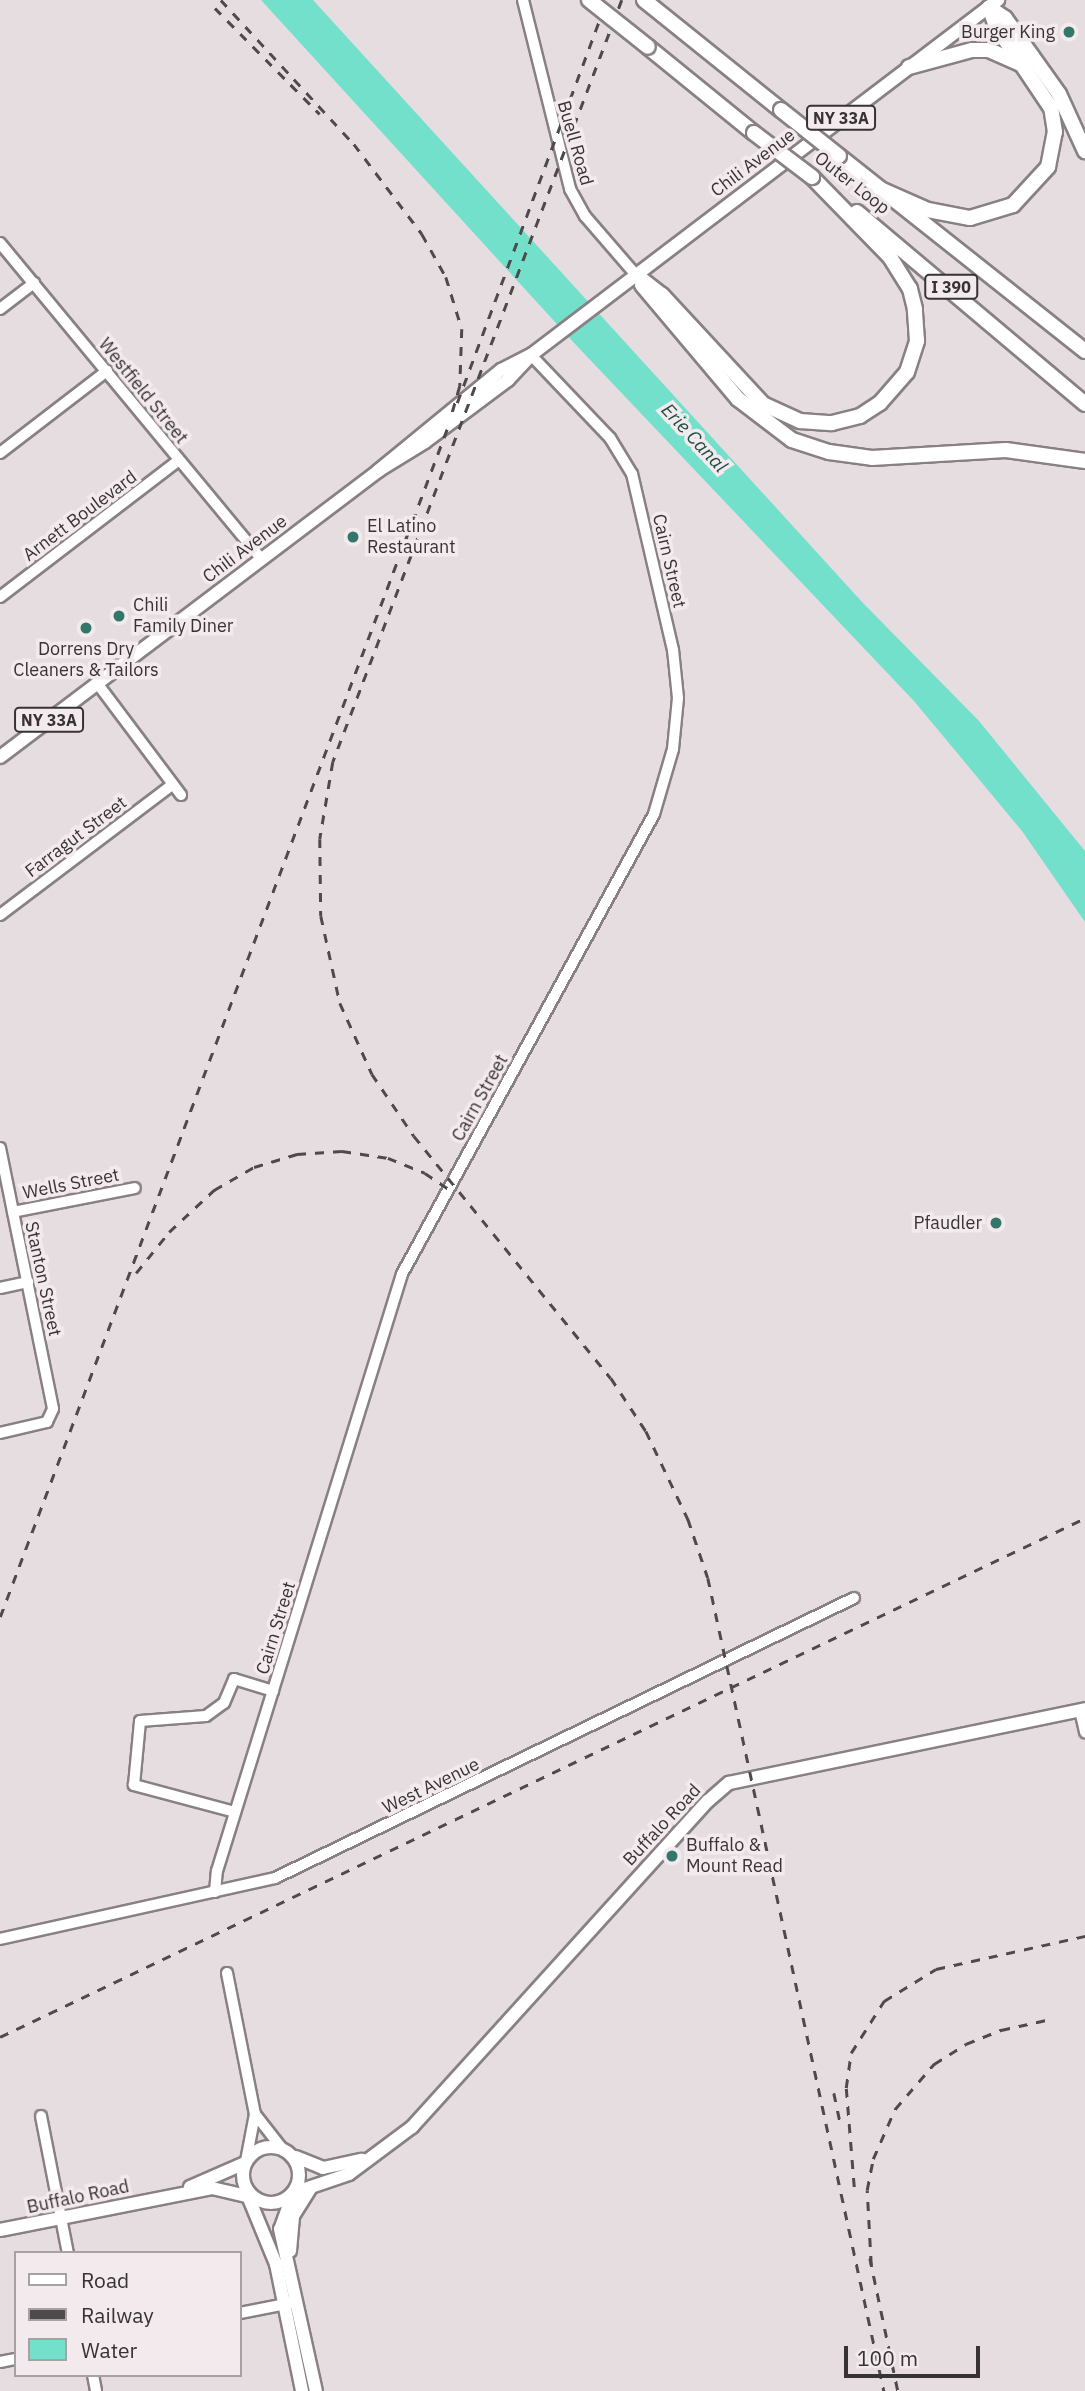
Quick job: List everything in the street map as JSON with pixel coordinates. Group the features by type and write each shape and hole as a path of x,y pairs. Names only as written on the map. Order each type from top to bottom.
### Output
{"highway":[{"name":"Outer Loop","path":"589,0 913,255 1085,404"},
{"name":"Outer Loop","path":"643,0 1085,351"},
{"path":"880,189 928,211 962,218 1001,212 1027,194 1048,167 1055,132 1046,93 996,26 993,4"},
{"path":"993,4 1059,94 1085,151"},
{"path":"909,67 972,50 1001,54 1026,67"},
{"path":"636,275 662,295 762,404 808,422 832,423 860,416 880,403 907,372 917,341 915,309 910,289 891,258 812,177"},
{"path":"636,275 652,301 738,399 792,440 829,452 872,458 1006,450 1085,461"}],"main road":[{"name":"Chili Avenue","path":"0,757 378,471 425,442 508,380 531,355 993,4"},
{"name":"Buffalo Road","path":"293,2193 309,2190 349,2174 429,2109 722,1787 739,1780 1083,1709"},
{"path":"290,2266 280,2229 302,2172 289,2154 263,2151 245,2162 240,2179 270,2244 316,2391"},
{"name":"Buffalo Road","path":"289,2154 323,2168 373,2157"},
{"name":"Buffalo Road","path":"163,2197 245,2162"},
{"name":"Buffalo Road","path":"0,2230 222,2187 247,2196"},
{"path":"302,2391 290,2303 291,2223 309,2190"},
{"path":"247,2196 273,2201 293,2193"}],"street":[{"name":"Buell Road","path":"523,0 570,189 585,216 636,275"},
{"name":"Westfield Street","path":"0,243 261,559"},
{"path":"0,309 34,283"},
{"name":"Cairn Street","path":"215,1892 235,1812 402,1274 654,814 673,749 678,698 673,650 632,474 610,438 531,355"},
{"path":"0,453 107,371"},
{"name":"Arnett Boulevard","path":"0,597 179,460"},
{"path":"97,683 181,795"},
{"name":"Farragut Street","path":"0,915 172,785"},
{"name":"Stanton Street","path":"0,1148 52,1417 40,1425 0,1433"},
{"name":"Wells Street","path":"13,1212 135,1188"},
{"path":"0,1288 28,1282"},
{"name":"West Avenue","path":"0,1939 268,1880 854,1598"},
{"path":"235,1812 134,1785 140,1721 211,1714 224,1703 234,1679 273,1691"},
{"path":"1083,1709 1085,1732"},
{"path":"227,1973 255,2114 245,2162"},
{"path":"255,2114 289,2154"},
{"path":"41,2116 68,2251"},
{"path":"242,2313 290,2303"}],"water":[{"name":"Erie Canal","path":"261,0 313,0 863,603 979,721 1085,851 1085,922 1022,831 914,701 576,345"}],"railway":[{"path":"221,0 354,144 422,234 446,277 462,329 460,386 450,420"},
{"path":"457,403 607,0"},
{"path":"622,0 333,762 320,839 321,916 340,1003 372,1074 414,1136 611,1378 646,1431 688,1519 708,1578 884,2391"},
{"path":"215,8 320,114"},
{"path":"0,1617 447,429"},
{"path":"136,1273 169,1232 214,1190 254,1167 297,1154 342,1151 388,1158 425,1173 453,1192"},
{"path":"0,2037 1085,1518"},
{"path":"854,2187 846,2088 851,2053 884,2001 936,1969 1085,1936"},
{"path":"871,2265 867,2190 873,2159 895,2109 934,2064 966,2044 1001,2030 1051,2019"},
{"path":"834,2093 840,2121"},
{"path":"870,2258 898,2391"}],"place":[{"name":"Burger King","path":"1069,32"},
{"name":"El Latino Restaurant","path":"353,537"},
{"name":"Chili Family Diner","path":"119,616"},
{"name":"Dorrens Dry Cleaners & Tailors","path":"86,628"},
{"name":"Pfaudler","path":"996,1223"},
{"name":"Buffalo & Mount Read","path":"672,1856"}]}
